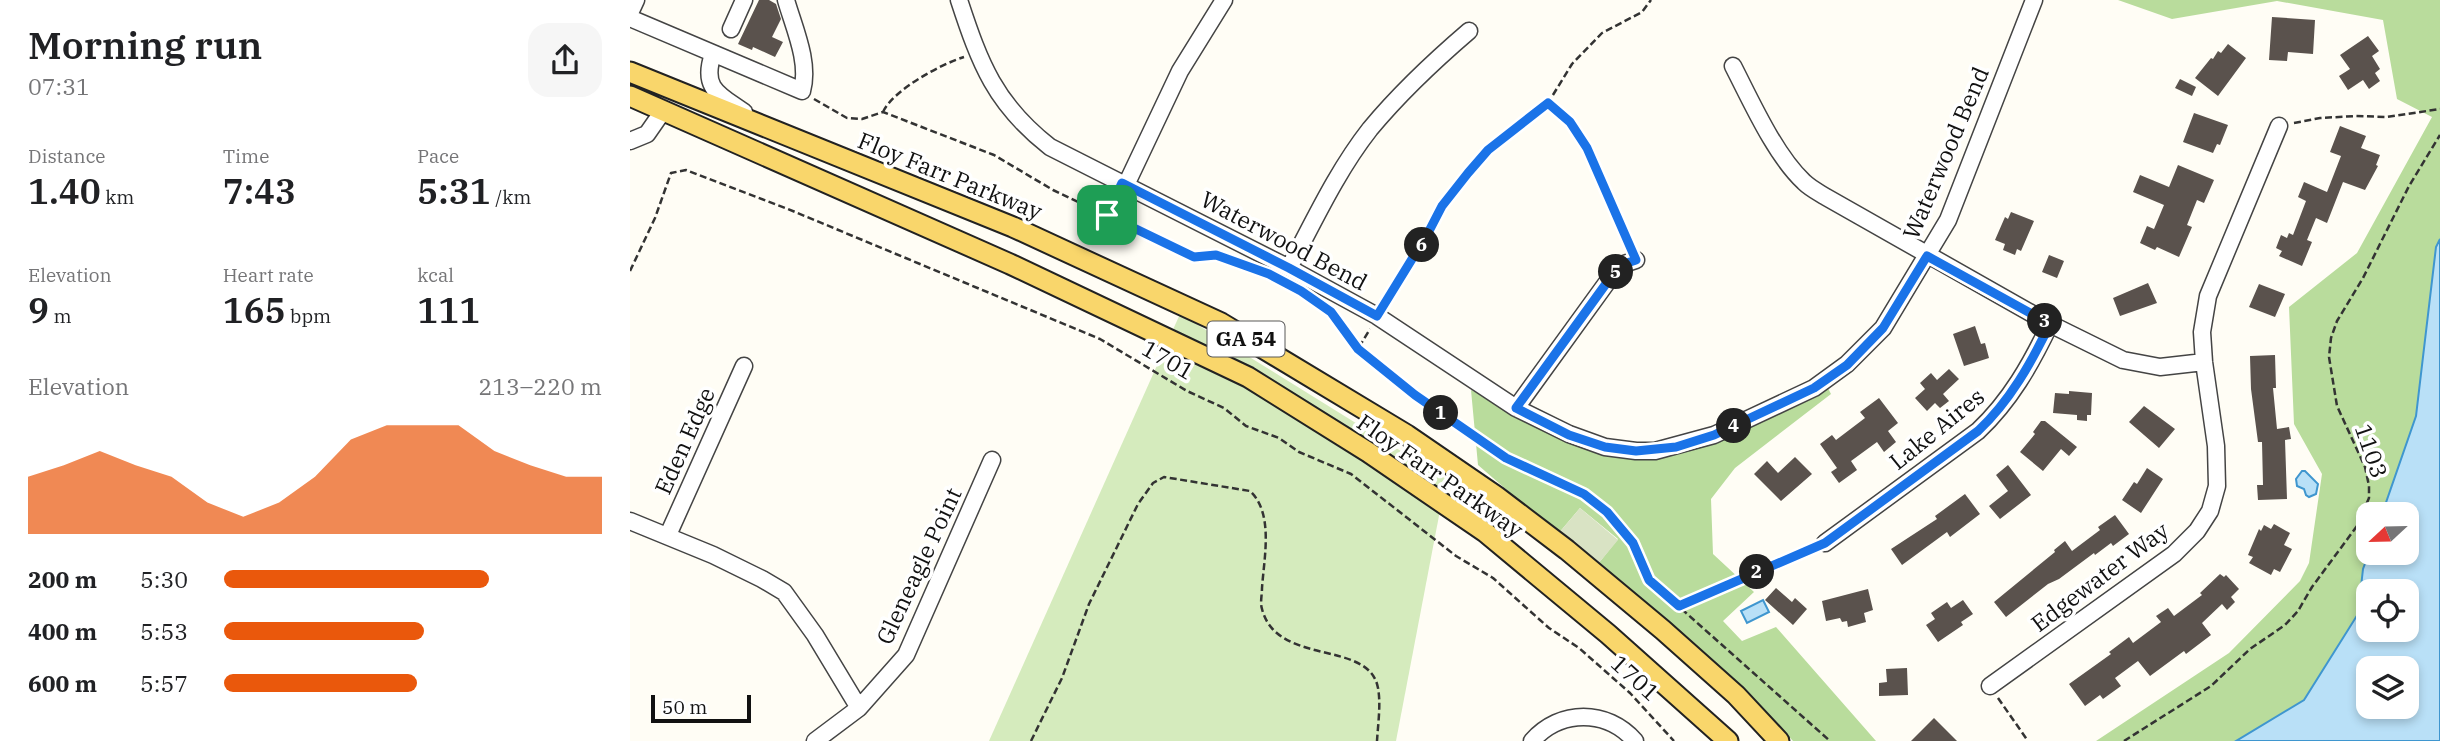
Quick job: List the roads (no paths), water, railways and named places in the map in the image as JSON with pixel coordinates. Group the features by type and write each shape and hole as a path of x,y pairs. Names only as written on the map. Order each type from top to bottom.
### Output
{"main road":[{"name":"Floy Farr Parkway","path":"630,72 1013,227 1221,323 1407,435 1496,496 1567,550 1736,695 1779,741"},
{"name":"Floy Farr Parkway","path":"630,96 1010,264 1248,377 1367,452 1485,532 1608,634 1728,741"}],"street":[{"path":"636,0 630,16 802,92 805,79 803,63 786,0"},
{"path":"731,29 744,0"},
{"name":"Waterwood Bend","path":"959,0 995,90 1019,121 1050,147 1289,268 1377,316 1516,408 1569,435 1605,447 1655,451 1714,435 1814,388 1847,365 1883,328 1948,220 2034,0"},
{"path":"1124,184 1180,71 1224,0"},
{"path":"1289,268 1337,178 1371,128 1440,56 1469,31"},
{"path":"713,54 708,76 715,91 764,126"},
{"path":"1733,66 1779,149 1805,184 1927,256 2050,324 2123,360 2160,367 2204,362"},
{"path":"630,141 647,134 663,111"},
{"name":"Edgewater Way","path":"1990,686 2174,554 2197,531 2210,510 2217,486 2216,446 2202,332 2208,296 2279,126"},
{"path":"1516,408 1608,281 1621,265 1636,260"},
{"name":"Lake Aires","path":"1825,543 1978,431 1999,411 2035,355 2050,324"},
{"name":"Eden Edge","path":"668,535 744,366"},
{"name":"Gleneagle Point","path":"815,741 859,708 905,655 992,460"},
{"path":"630,520 668,535 690,548 713,555 783,592 816,635 859,708"},
{"path":"1532,741 1539,732 1567,717 1604,719 1635,741"}],"water":[{"path":"2440,239 2440,741 2236,741 2304,700 2356,617 2356,642 2419,642 2419,579 2362,579 2364,565 2419,565 2419,502 2386,502 2416,416 2436,247"},
{"path":"2302,471 2318,484 2316,494 2309,497 2304,489 2297,486 2296,479"},
{"path":"1763,600 1769,612 1747,623 1741,611"}]}
